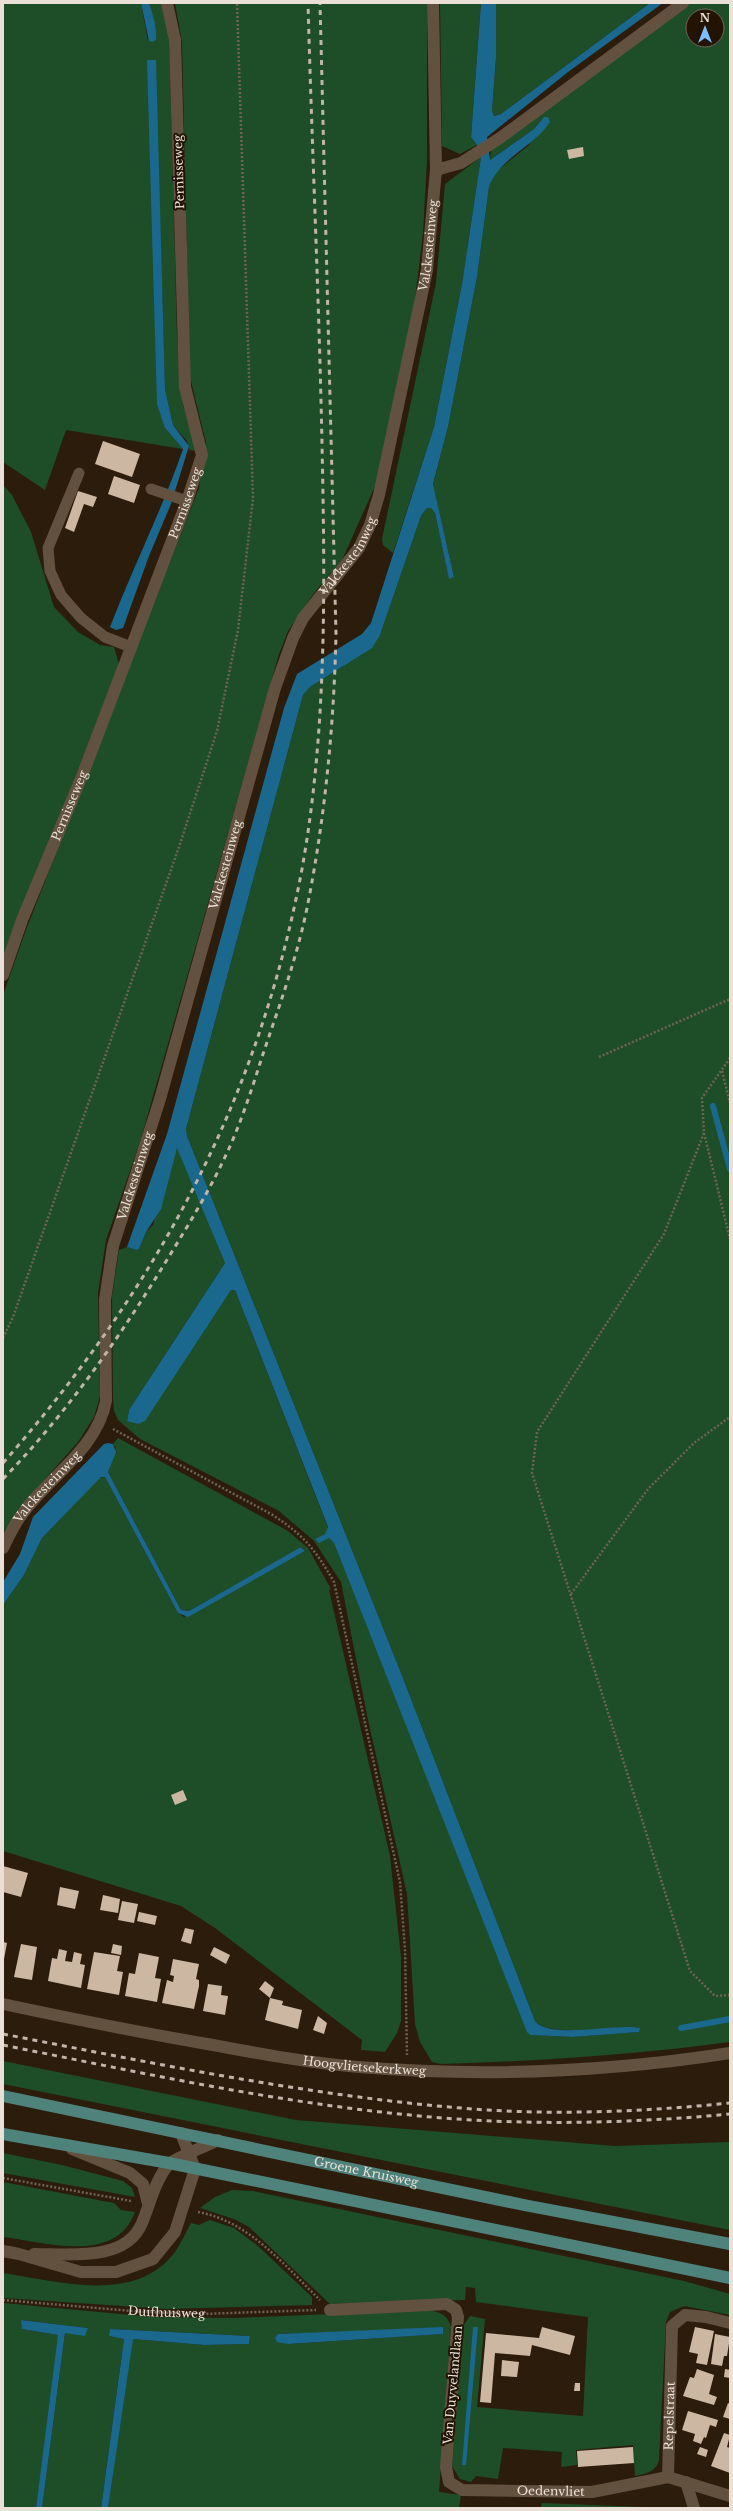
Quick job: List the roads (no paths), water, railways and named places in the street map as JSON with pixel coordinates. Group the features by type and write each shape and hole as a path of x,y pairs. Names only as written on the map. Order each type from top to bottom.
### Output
{"main road":[{"name":"Groene Kruisweg","path":"3,2096 524,2205 730,2244"},
{"path":"3,2134 169,2163 730,2278"}],"street":[{"name":"Pernisseweg","path":"3,976 22,920 132,647 182,499 202,455 185,387 175,40 167,3"},
{"name":"Valckesteinweg","path":"3,1548 23,1513 93,1436 101,1421 106,1401 105,1300 113,1246 158,1107 286,654 303,618 359,548 370,525 379,495 427,270 436,170 433,3"},
{"path":"436,170 461,163 500,138 683,3"},
{"name":"Hoogvlietsekerkweg","path":"3,2004 113,2028 288,2059 407,2070 515,2071 655,2062 730,2053"},
{"path":"3,2251 19,2254 81,2272 116,2272 153,2259 175,2232 195,2169 181,2133"},
{"path":"19,2254 86,2254 111,2250 132,2238 143,2222 148,2204 169,2163 189,2155 218,2140"},
{"path":"61,2145 130,2173 143,2184 148,2204"},
{"name":"Van Duyvelandlaan","path":"330,2310 447,2304 456,2310 458,2317 446,2467"},
{"name":"Repelstraat","path":"668,2477 672,2326 685,2315 706,2317 730,2323"},
{"name":"Oedenvliet","path":"446,2467 449,2482 462,2490 592,2492 668,2477"},
{"path":"668,2477 730,2496"},
{"path":"686,2482 694,2508"}],"lane":[{"path":"79,473 48,548 50,571 62,595 81,618 105,637 132,647"},
{"path":"151,489 182,499"}],"water":[{"path":"141,3 149,3 153,17 156,40 152,42 149,41"},
{"path":"481,3 496,3 496,57 492,111 494,116 501,114 650,3 663,3 568,72 487,137 490,160 534,129 544,117 548,117 550,122 535,139 500,168 489,187 477,277 448,427 433,484 454,577 449,579 435,513 431,508 427,508 421,516 380,635 372,648 310,687 303,695 186,1129 187,1136 403,1678 535,2021 543,2027 568,2030 616,2027 640,2028 639,2032 573,2037 530,2035 527,2032 334,1543 329,1538 319,1543 315,1539 325,1534 328,1527 235,1290 231,1290 145,1421 138,1424 127,1421 129,1410 225,1263 177,1148 161,1209 146,1232 139,1249 136,1250 127,1247 167,1134 284,708 297,674 362,634 371,623 434,427 462,284 481,157 477,145 471,137"},
{"path":"147,60 156,60 165,389 173,425 189,446 171,504 149,556 123,628 116,630 110,627 166,494 183,449 165,428 157,404"},
{"path":"104,1444 113,1444 116,1452 108,1472 181,1610 189,1611 301,1547 305,1551 188,1617 178,1613 105,1477 101,1477 42,1538 24,1575 3,1605 3,1582 20,1554 33,1517"},
{"path":"21,2320 88,2328 85,2336 65,2333 42,2508 36,2508 58,2335 22,2329"},
{"path":"443,2327 443,2334 288,2344 277,2342 275,2338 278,2334"},
{"path":"473,2327 478,2327 466,2465 462,2465"},
{"path":"110,2329 250,2336 249,2344 204,2345 133,2339 108,2508 101,2508 124,2339 109,2336"}],"waterway":[{"path":"713,1106 730,1169"},
{"path":"681,2028 730,2019"}],"railway":[{"path":"3,1463 58,1397 109,1329 154,1259 194,1187 229,1112 259,1034 283,953 302,869 316,764 320,710 324,604 321,389 308,3"},
{"path":"3,1479 48,1429 110,1348 147,1292 209,1189 231,1144 249,1098 288,980 307,908 319,840 328,771 336,634 320,3"},
{"path":"3,2034 244,2080 365,2098 426,2105 487,2110 578,2112 639,2110 730,2103"},
{"path":"3,2045 155,2076 257,2094 359,2109 450,2119 529,2122 610,2122 730,2114"}]}
